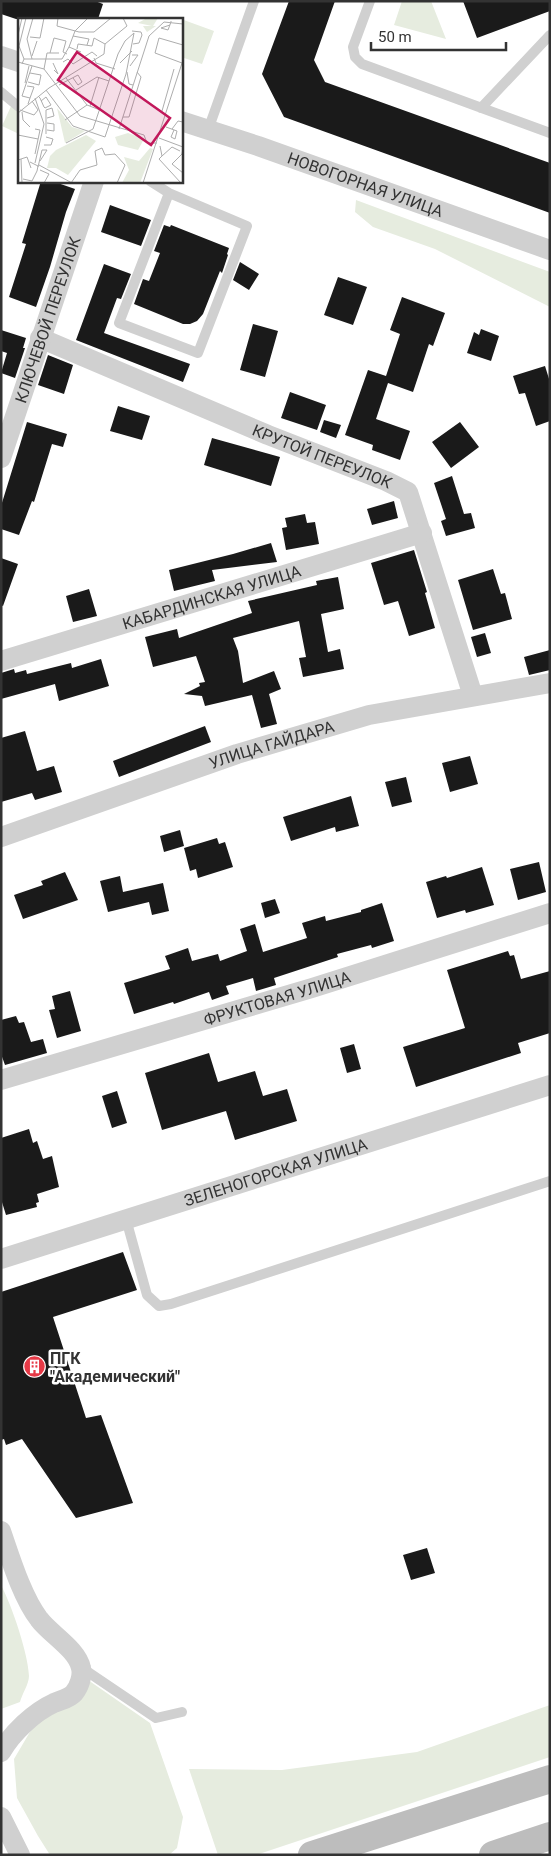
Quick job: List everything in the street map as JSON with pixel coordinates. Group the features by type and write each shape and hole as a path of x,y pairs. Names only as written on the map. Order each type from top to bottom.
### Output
{"main road":[{"path":"312,1855 550,1779"},
{"path":"493,1855 550,1836"}],"street":[{"path":"1,56 18,62"},
{"name":"НОВОГОРНАЯ УЛИЦА","path":"182,121 550,250"},
{"name":"КЛЮЧЕВОЙ ПЕРЕУЛОК","path":"1,458 94,182"},
{"name":"КРУТОЙ ПЕРЕУЛОК","path":"40,338 268,435 393,484 408,492 473,696"},
{"name":"КАБАРДИНСКАЯ УЛИЦА","path":"1,661 422,533"},
{"name":"УЛИЦА ГАЙДАРА","path":"1,837 246,751 369,715 550,683"},
{"name":"ФРУКТОВАЯ УЛИЦА","path":"1,1080 312,988 550,913"},
{"name":"ЗЕЛЕНОГОРСКАЯ УЛИЦА","path":"1,1259 550,1086"},
{"path":"1,1531 10,1558 38,1618 51,1633 65,1644 81,1668 80,1682 74,1694 40,1711 20,1728 1,1752"},
{"path":"1,1817 20,1855"}],"lane":[{"path":"208,130 254,1"},
{"path":"370,1 354,47 355,56 362,64 550,133"},
{"path":"481,108 550,35"},
{"path":"1,92 18,106"},
{"path":"152,182 169,193 246,226 198,353 120,323 169,193"},
{"path":"126,1219 147,1295 159,1306 180,1301 550,1181"},
{"path":"81,1668 156,1718 182,1712"}],"shaded area":[{"path":"402,1 431,1 446,39 394,25"},
{"path":"182,19 214,31 202,64 182,57"},
{"path":"12,104 18,110 18,134 2,126"},
{"path":"356,200 550,272 550,307 435,249 373,227 355,212"},
{"path":"1,1585 19,1630 26,1655 29,1676 20,1702 1,1709"},
{"path":"88,1680 150,1723 183,1817 177,1848 169,1855 50,1855 17,1798 14,1759 34,1725"},
{"path":"550,1705 550,1757 256,1855 218,1855 189,1769 282,1770 417,1752"}],"building":[{"path":"1,1 95,1 103,4 98,18 16,19 1,14"},
{"path":"289,1 335,1 314,60 325,82 550,163 550,213 284,117 262,74"},
{"path":"463,1 550,1 550,11 477,38"},
{"path":"41,182 55,182 75,189 36,307 9,297 26,244 22,243"},
{"path":"110,205 151,220 141,246 101,232"},
{"path":"164,225 170,227 171,225 229,248 222,273 220,271 203,314 197,321 190,324 183,324 134,304 143,279 149,281 160,253 154,251"},
{"path":"240,262 259,274 249,290 233,280"},
{"path":"104,264 131,274 121,299 117,298 104,333 190,364 183,382 76,340"},
{"path":"338,277 367,287 353,325 324,315"},
{"path":"402,297 445,313 433,346 429,344 413,392 388,383 376,419 410,431 400,460 372,450 373,445 345,435 368,370 386,376 400,334 390,330"},
{"path":"253,324 278,331 265,377 240,370"},
{"path":"481,329 499,336 491,361 467,353 474,332 479,335"},
{"path":"1,330 26,338 23,348 25,348 15,378 1,373 7,353 1,351"},
{"path":"48,355 73,365 64,394 38,385"},
{"path":"545,366 550,382 550,421 536,426 525,393 519,394 513,376"},
{"path":"290,392 326,405 317,430 281,418"},
{"path":"118,406 150,416 142,440 110,431"},
{"path":"324,420 341,425 336,438 320,432"},
{"path":"27,422 67,434 63,447 52,444 34,502 32,501 19,535 1,529 1,506"},
{"path":"460,422 479,447 451,468 432,442"},
{"path":"212,438 280,457 271,486 204,465"},
{"path":"452,476 464,514 471,513 475,528 446,536 441,521 446,519 434,483"},
{"path":"394,501 398,518 372,525 367,509"},
{"path":"305,514 307,523 315,522 319,544 286,550 282,528 287,527 285,518"},
{"path":"271,543 277,562 212,570 215,581 174,591 169,570"},
{"path":"414,550 427,592 425,593 435,628 409,636 398,601 384,605 371,563"},
{"path":"1,558 18,564 3,606 1,605"},
{"path":"493,569 501,594 505,593 512,619 473,630 458,580"},
{"path":"338,577 344,609 321,614 328,652 340,649 344,669 303,677 299,658 306,657 299,621 233,638 238,651 243,683 274,671 281,689 269,694 277,724 261,728 252,695 205,706 202,696 184,694 200,686 199,683 205,682 196,656 153,667 145,637 177,629 179,638 252,613 248,601 317,585 316,581"},
{"path":"89,589 97,616 73,622 66,596"},
{"path":"485,633 491,653 477,657 471,637"},
{"path":"550,650 550,670 529,675 524,657"},
{"path":"101,659 109,686 59,701 55,684 1,699 1,673 14,669 15,673 26,670 27,674 71,663 72,668"},
{"path":"205,726 211,742 119,777 113,761"},
{"path":"25,731 37,771 54,766 62,792 35,800 32,793 1,802 1,738"},
{"path":"470,756 478,784 450,792 442,763"},
{"path":"406,777 412,802 392,807 385,782"},
{"path":"351,796 359,826 336,832 335,827 291,841 283,817"},
{"path":"180,830 184,846 164,852 160,836"},
{"path":"217,838 219,844 225,842 233,867 198,878 196,869 190,871 184,848"},
{"path":"539,862 546,892 518,900 510,869"},
{"path":"482,867 494,905 466,913 465,910 437,918 426,882 446,876 447,878"},
{"path":"65,872 78,900 23,919 14,895 43,885 41,881"},
{"path":"120,876 123,892 163,883 169,911 152,915 149,902 108,912 100,881"},
{"path":"275,899 280,913 265,918 261,903"},
{"path":"382,903 394,941 372,948 371,945 337,954 338,957 274,978 276,985 256,991 253,978 226,986 229,994 212,1000 209,992 174,1004 173,1002 134,1014 124,983 170,969 165,956 188,948 192,961 218,954 220,961 247,951 240,929 255,924 263,952 307,938 302,923 325,916 326,921 361,912 361,910"},
{"path":"508,951 510,956 514,955 521,979 550,971 550,1033 518,1043 521,1053 416,1087 403,1047 465,1028 447,970"},
{"path":"70,991 81,1031 57,1038 49,1010 55,1009 52,996"},
{"path":"16,1016 19,1023 24,1022 31,1042 43,1039 47,1053 5,1065 1,1054 1,1020"},
{"path":"354,1044 361,1069 347,1073 340,1048"},
{"path":"209,1053 218,1082 255,1071 263,1096 287,1089 297,1121 235,1140 226,1111 162,1130 145,1073"},
{"path":"117,1091 127,1123 112,1128 102,1096"},
{"path":"29,1129 33,1143 37,1141 43,1159 52,1156 59,1187 37,1194 39,1202 36,1203 37,1207 6,1215 1,1199 1,1138"},
{"name":"ПГК \"Академический\"","path":"123,1252 137,1290 53,1317 86,1418 101,1415 133,1503 76,1518 22,1439 6,1445 4,1439 1,1440 1,1292"},
{"path":"427,1548 435,1573 411,1580 403,1555"}],"place":[{"name":"ПГК \"Академический\"","path":"34,1367"}]}
